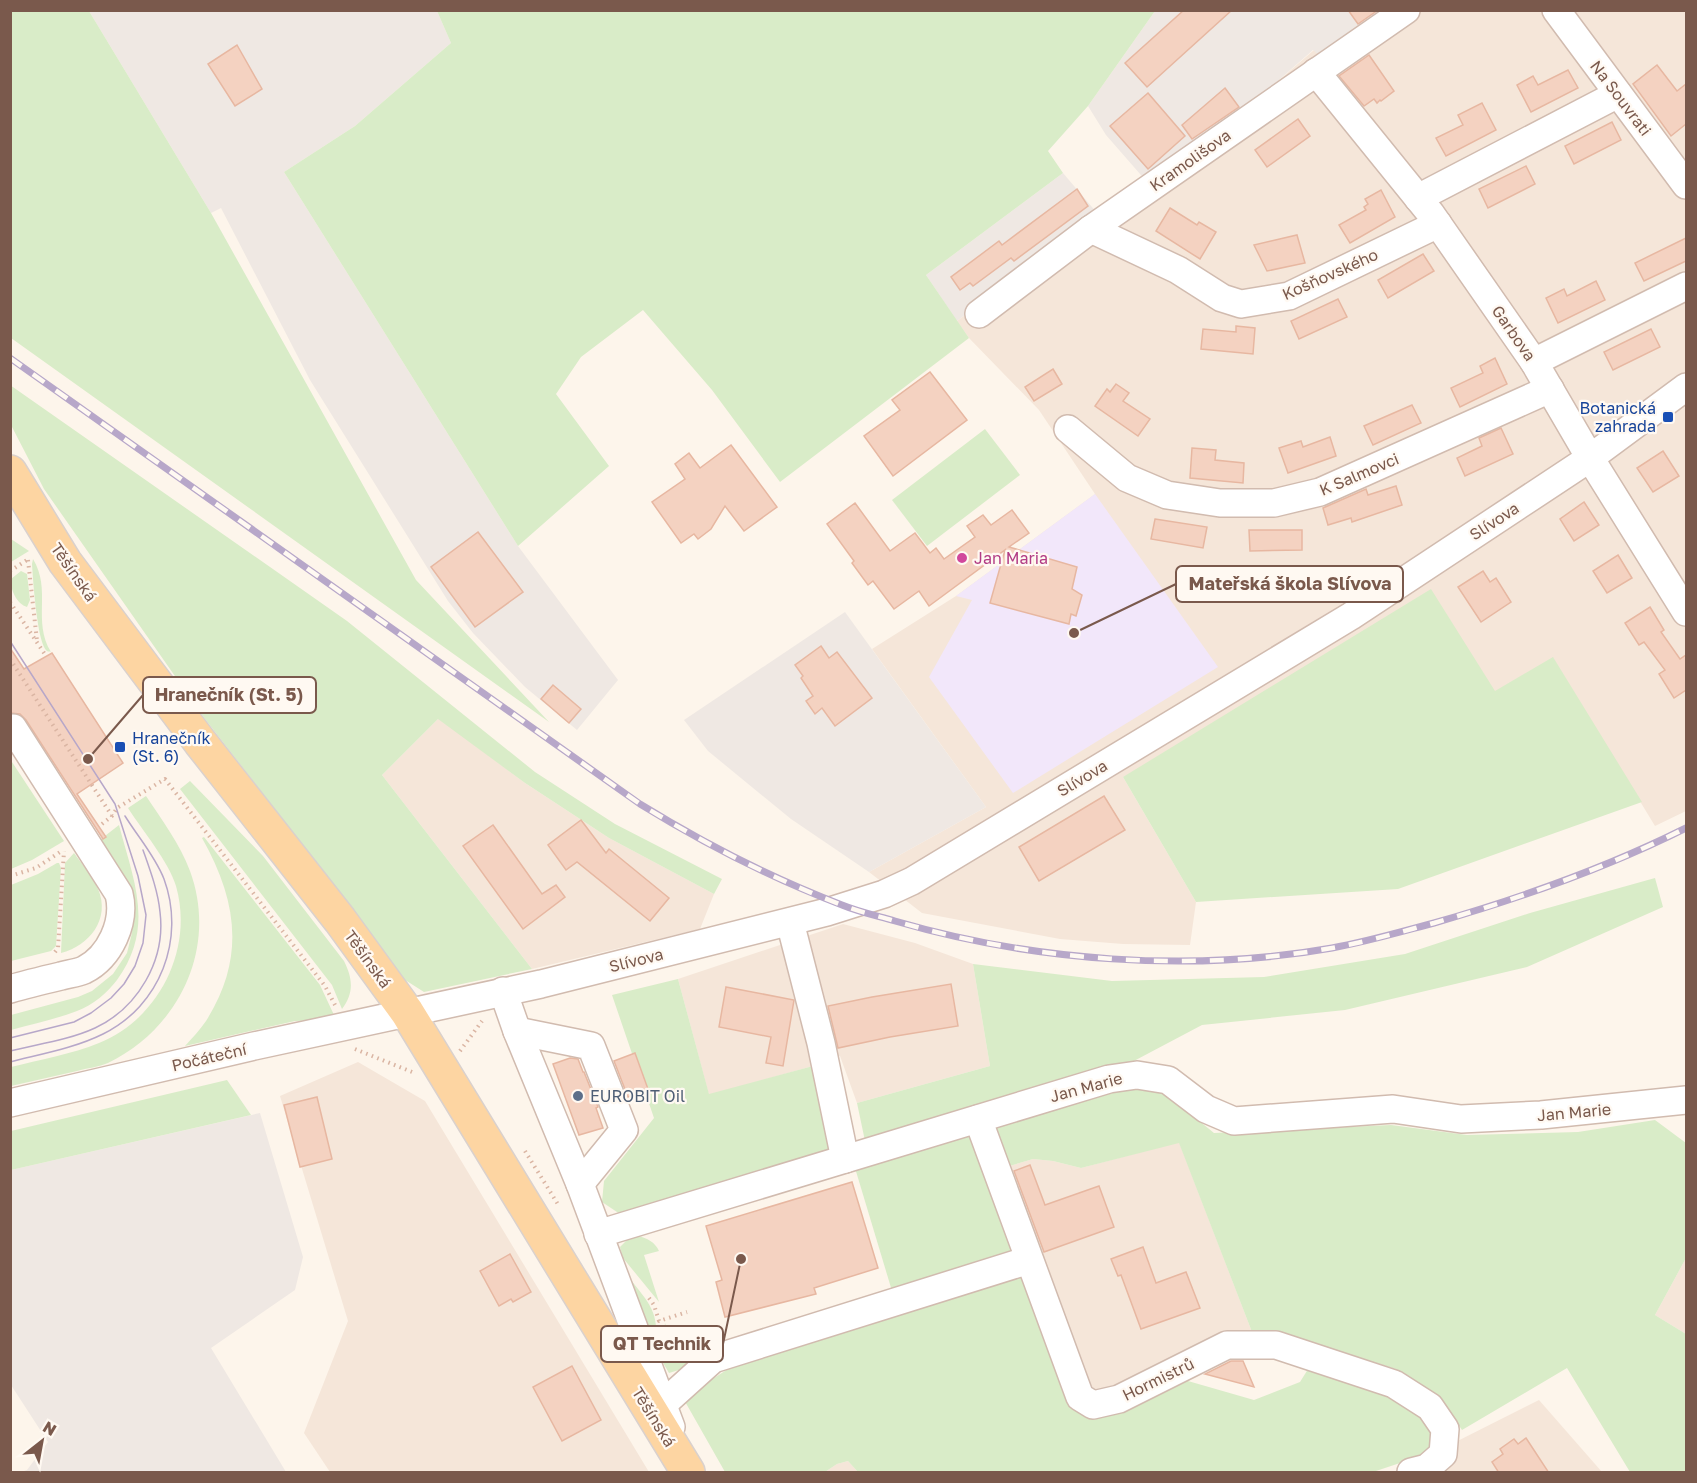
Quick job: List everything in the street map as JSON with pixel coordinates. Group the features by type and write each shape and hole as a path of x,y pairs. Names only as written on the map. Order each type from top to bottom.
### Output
{"main road":[{"name":"Těšínská","path":"15,490 65,562 200,742 340,920 407,1012 658,1410 685,1468"}],"street":[{"name":"Kramolišova","path":"979,314 1091,229 1406,10"},
{"name":"Na Souvrati","path":"1556,10 1686,185"},
{"name":"Garbova","path":"1316,72 1438,224 1534,362 1590,458 1686,612"},
{"path":"1418,198 1618,94"},
{"name":"Košňovského","path":"1091,229 1178,270 1222,298 1241,304 1289,296 1438,224"},
{"path":"1534,362 1686,286"},
{"name":"Slívova","path":"407,1012 790,922 865,901 912,881 1351,616 1590,458 1686,387"},
{"name":"K Salmovci","path":"1068,429 1128,478 1167,495 1220,503 1274,503 1320,492 1550,389"},
{"path":"10,988 83,970 94,963 112,941 118,927 121,903 119,894 13,728"},
{"path":"790,922 821,1043 845,1159"},
{"path":"503,991 517,1032 580,1184 658,1410 713,1359 1029,1260"},
{"name":"Počáteční","path":"10,1103 407,1012"},
{"path":"517,1032 591,1046 624,1130 580,1184"},
{"name":"Jan Marie","path":"598,1234 1109,1079 1137,1075 1168,1080 1206,1109 1234,1121 1393,1109 1461,1119 1552,1114 1686,1100"},
{"name":"Hormistrů","path":"978,1119 1080,1397 1093,1405 1119,1399 1227,1345 1276,1345 1394,1384 1430,1407 1445,1429 1443,1454 1427,1468 1411,1473"}],"path":[{"path":"10,571 30,558 37,641"},
{"path":"10,602 46,656"},
{"path":"10,658 112,816"},
{"path":"148,789 165,779 326,986"},
{"path":"45,955 56,952 58,948 64,850"},
{"path":"354,1048 422,1076 441,1065"}],"shaded area":[{"path":"89,11 437,11 451,43 355,126 284,172 518,546 618,680 577,730 525,687 473,633 448,601 310,380 221,208 211,213"},
{"path":"1155,11 1391,11 1322,58 1313,50 1256,100 1147,182 1106,135 1088,106"},
{"path":"1391,11 1686,11 1686,811 1655,826 1553,658 1496,691 1123,777 1196,902 1190,945 1123,944 1060,939 922,913 869,872 986,807 872,649 956,596 1095,494 1039,410 969,338 957,321 1097,213 1256,100 1314,50"},
{"path":"1063,173 1097,213 957,321 926,275"},
{"path":"1095,494 1218,667 1013,793 929,677 972,600 956,596"},
{"path":"845,612 986,807 869,872 791,819 708,751 684,720"},
{"path":"439,718 525,783 609,838 714,894 700,929 532,969 382,775"},
{"path":"843,924 915,943 973,964 990,1066 857,1103 840,1056 813,1066 709,1095 678,979"},
{"path":"358,1062 425,1101 649,1472 330,1472 304,1433 348,1321 280,1096"},
{"path":"260,1113 303,1257 295,1290 211,1348 286,1472 21,1472 27,1470 48,1442 11,1385 11,1170"},
{"path":"1179,1142 1252,1332 1107,1396 1088,1386 1003,1168 1033,1159 1081,1168"},
{"path":"1686,1258 1686,1334 1655,1315"},
{"path":"1539,1400 1602,1472 1396,1472"},
{"path":"848,1461 858,1472 825,1472 837,1464"}],"green space":[{"path":"11,10 89,11 211,213 416,580 549,722 11,338"},
{"path":"437,11 1155,11 1088,106 1048,151 1063,173 926,275 969,338 780,482 712,390 643,310 581,357 556,394 609,466 518,546 284,172 355,126 451,43"},
{"path":"10,385 347,621 535,772 615,824 722,879 714,894 609,838 525,783 438,719 382,775 532,969 424,992 402,978 205,719 44,489 11,425"},
{"path":"985,429 1020,475 927,546 892,500"},
{"path":"11,539 29,551 11,562"},
{"path":"33,559 41,582 43,629 51,652 47,651 44,646 38,624"},
{"path":"21,571 27,574 30,600 27,607 17,600 12,588 11,579"},
{"path":"1431,589 1495,691 1553,657 1642,802 1398,889 1196,902 1123,777"},
{"path":"10,759 64,841 32,860 11,869"},
{"path":"190,781 263,856 344,961 351,986 349,997 342,1009 332,985 180,789"},
{"path":"146,796 181,851 190,871 197,900 199,928 195,956 186,982 173,1007 155,1029 133,1048 108,1063 11,1086 11,1067 78,1050 99,1043 120,1032 139,1017 167,979 180,934 180,910 176,886 168,867 128,808"},
{"path":"119,825 138,904 138,923 129,960 113,985 89,1005 77,1011 11,1030 11,1015 92,991 113,974 127,953 133,918 96,843"},
{"path":"204,837 320,985 334,1015 323,1020 295,1021 185,1046 199,1031 219,998 232,952 229,907 214,861 202,838"},
{"path":"74,853 98,889 102,911 95,930 88,938 61,953 65,863"},
{"path":"57,863 61,868 56,946 51,951 11,961 11,885"},
{"path":"1655,878 1663,907 1527,967 1345,1010 1202,1025 1132,1062 865,1141 857,1103 990,1066 973,964 1112,981 1264,977 1405,954 1530,913"},
{"path":"678,979 709,1094 813,1066 834,1152 620,1214 602,1202 604,1181 654,1118 612,995"},
{"path":"227,1080 251,1115 11,1170 11,1131"},
{"path":"1142,1084 1166,1094 1214,1133 1391,1125 1467,1135 1578,1132 1655,1120 1686,1143 1686,1258 1655,1315 1686,1334 1686,1472 1630,1472 1567,1368 1462,1430 1440,1398 1396,1369 1275,1332 1252,1332 1179,1143 1081,1168 1033,1159 1003,1168 991,1124 1113,1088"},
{"path":"974,1132 1016,1252 892,1291 855,1168"},
{"path":"638,1236 650,1241 659,1251 644,1255 659,1302 623,1258 620,1247 628,1239"},
{"path":"1026,1273 1075,1404 1181,1379 1254,1400 1300,1382 1310,1366 1399,1396 1421,1414 1433,1430 1434,1446 1421,1456 1373,1472 858,1472 848,1461 837,1464 825,1472 725,1472 683,1398 742,1360"},
{"path":"627,1275 652,1309 656,1326 656,1351"},
{"path":"665,1323 670,1340 684,1335 686,1341 672,1345 677,1362 691,1358 691,1366 684,1373 682,1369 669,1373 662,1361"}],"building":[{"path":"1184,10 1232,10 1147,87 1125,63"},
{"path":"1348,10 1378,10 1358,24"},
{"path":"237,45 262,89 235,106 208,64"},
{"path":"1369,55 1394,91 1377,103 1374,99 1364,106 1339,76"},
{"path":"1657,65 1677,91 1686,84 1686,124 1671,136 1633,84"},
{"path":"1568,70 1578,88 1531,112 1517,85 1533,76 1538,85"},
{"path":"1225,88 1239,107 1192,139 1182,125"},
{"path":"1148,93 1185,136 1148,169 1110,126"},
{"path":"1482,103 1496,130 1446,156 1436,138 1463,125 1458,115"},
{"path":"1298,119 1310,136 1267,167 1255,150"},
{"path":"1612,122 1621,140 1574,164 1565,146"},
{"path":"1526,166 1535,184 1488,208 1479,189"},
{"path":"1077,189 1088,206 1014,261 1011,258 973,286 970,283 960,290 951,277 999,241 1002,245"},
{"path":"1381,190 1395,217 1350,243 1339,225 1366,210 1364,207 1368,204 1365,199"},
{"path":"1170,208 1197,225 1199,222 1216,232 1200,259 1156,231"},
{"path":"1297,235 1305,263 1267,271 1254,245"},
{"path":"1686,238 1686,261 1644,281 1635,263"},
{"path":"1423,254 1434,271 1388,298 1378,280"},
{"path":"1596,281 1605,300 1558,323 1546,298 1564,289 1567,296"},
{"path":"1338,299 1347,317 1299,339 1291,321"},
{"path":"1236,326 1255,328 1253,354 1201,349 1203,329 1236,332"},
{"path":"1651,329 1660,347 1613,370 1604,352"},
{"path":"1495,358 1507,384 1460,407 1451,388 1483,373 1480,366"},
{"path":"1053,369 1062,384 1034,401 1025,387"},
{"path":"930,372 967,420 893,476 864,436 900,410 892,400"},
{"path":"1116,384 1129,393 1123,401 1150,419 1138,436 1095,406 1107,389 1110,392"},
{"path":"1412,405 1421,423 1373,445 1364,426"},
{"path":"1501,428 1513,454 1465,476 1457,458 1482,446 1479,438"},
{"path":"1330,437 1336,456 1288,473 1279,448 1301,441 1303,447"},
{"path":"731,445 777,507 744,531 725,506 711,529 698,539 694,534 681,543 652,502 685,479 675,464 689,453 700,468"},
{"path":"1192,448 1216,450 1215,460 1244,463 1243,483 1190,478"},
{"path":"1663,451 1679,476 1653,492 1637,468"},
{"path":"1396,486 1402,505 1352,522 1351,518 1328,525 1323,508 1366,489 1368,495"},
{"path":"1584,502 1599,525 1574,541 1560,519"},
{"path":"855,503 890,551 915,533 930,553 936,548 944,559 975,537 967,526 983,515 991,525 1012,510 1029,533 1009,547 1077,567 1072,589 1082,595 1076,616 1071,614 1069,624 990,603 1005,550 929,606 919,591 894,609 873,581 868,585 827,524"},
{"path":"1155,519 1207,527 1203,548 1151,539"},
{"path":"1249,530 1302,530 1302,550 1250,551"},
{"path":"478,532 523,592 475,627 431,567"},
{"path":"1618,555 1632,578 1607,593 1593,571"},
{"path":"1483,571 1490,582 1496,578 1511,602 1481,622 1458,587"},
{"path":"1650,607 1664,630 1661,632 1680,659 1686,655 1686,690 1674,698 1659,674 1665,670 1644,642 1639,645 1625,623"},
{"path":"821,646 829,658 837,652 872,698 835,726 822,708 815,714 806,701 813,696 795,665"},
{"path":"10,648 24,669 52,653 123,763 77,794 106,837 103,839 26,720 20,714 10,713"},
{"path":"553,685 581,709 569,723 541,699"},
{"path":"1104,796 1125,830 1039,881 1019,847"},
{"path":"581,820 606,853 609,849 669,898 650,921 577,862 566,870 548,845"},
{"path":"493,825 542,894 556,885 565,897 523,929 463,846"},
{"path":"951,984 958,1026 838,1048 828,1006"},
{"path":"726,987 794,1000 783,1066 766,1063 771,1037 719,1027"},
{"path":"635,1053 648,1089 628,1097 614,1061"},
{"path":"570,1058 578,1059 598,1107 596,1108 603,1128 579,1135 553,1064"},
{"path":"317,1097 332,1159 300,1167 284,1105"},
{"path":"1030,1165 1045,1205 1099,1186 1114,1227 1044,1252 1014,1171"},
{"path":"852,1182 878,1268 814,1288 816,1294 725,1317 716,1282 722,1280 706,1226"},
{"path":"1143,1247 1156,1283 1186,1272 1200,1308 1141,1329 1121,1275 1118,1276 1111,1259"},
{"path":"510,1254 531,1292 513,1302 511,1299 499,1306 480,1271"},
{"path":"1231,1361 1243,1361 1254,1387 1205,1374"},
{"path":"572,1366 601,1420 562,1441 533,1387"},
{"path":"1526,1438 1549,1473 1499,1473 1492,1462 1503,1454 1500,1449 1514,1439 1518,1444"}],"tram line":[{"path":"10,641 115,804 138,876 146,915 143,943 135,966 124,984 111,998 74,1022 10,1038"},
{"path":"10,1062 92,1039 123,1022 140,1006 163,969 172,925 170,902 160,871 125,816"},
{"path":"10,1051 64,1039 95,1028 124,1008 146,981 153,965 161,930 157,896 143,850"}],"railway":[{"path":"10,358 640,804 689,833 764,872 816,895 868,914 947,935 1056,954 1168,961 1278,956 1358,943 1434,923 1531,893 1594,869 1686,828"}],"place":[{"name":"Botanická zahrada","path":"1668,417"},
{"name":"Jan Maria","path":"962,558"},
{"name":"Mateřská škola Slívova","path":"1074,633"},
{"name":"Hranečník (St. 6)","path":"120,747"},
{"name":"Hranečník (St. 5)","path":"88,759"},
{"name":"EUROBIT Oil","path":"578,1096"},
{"name":"QT Technik","path":"741,1259"}]}
